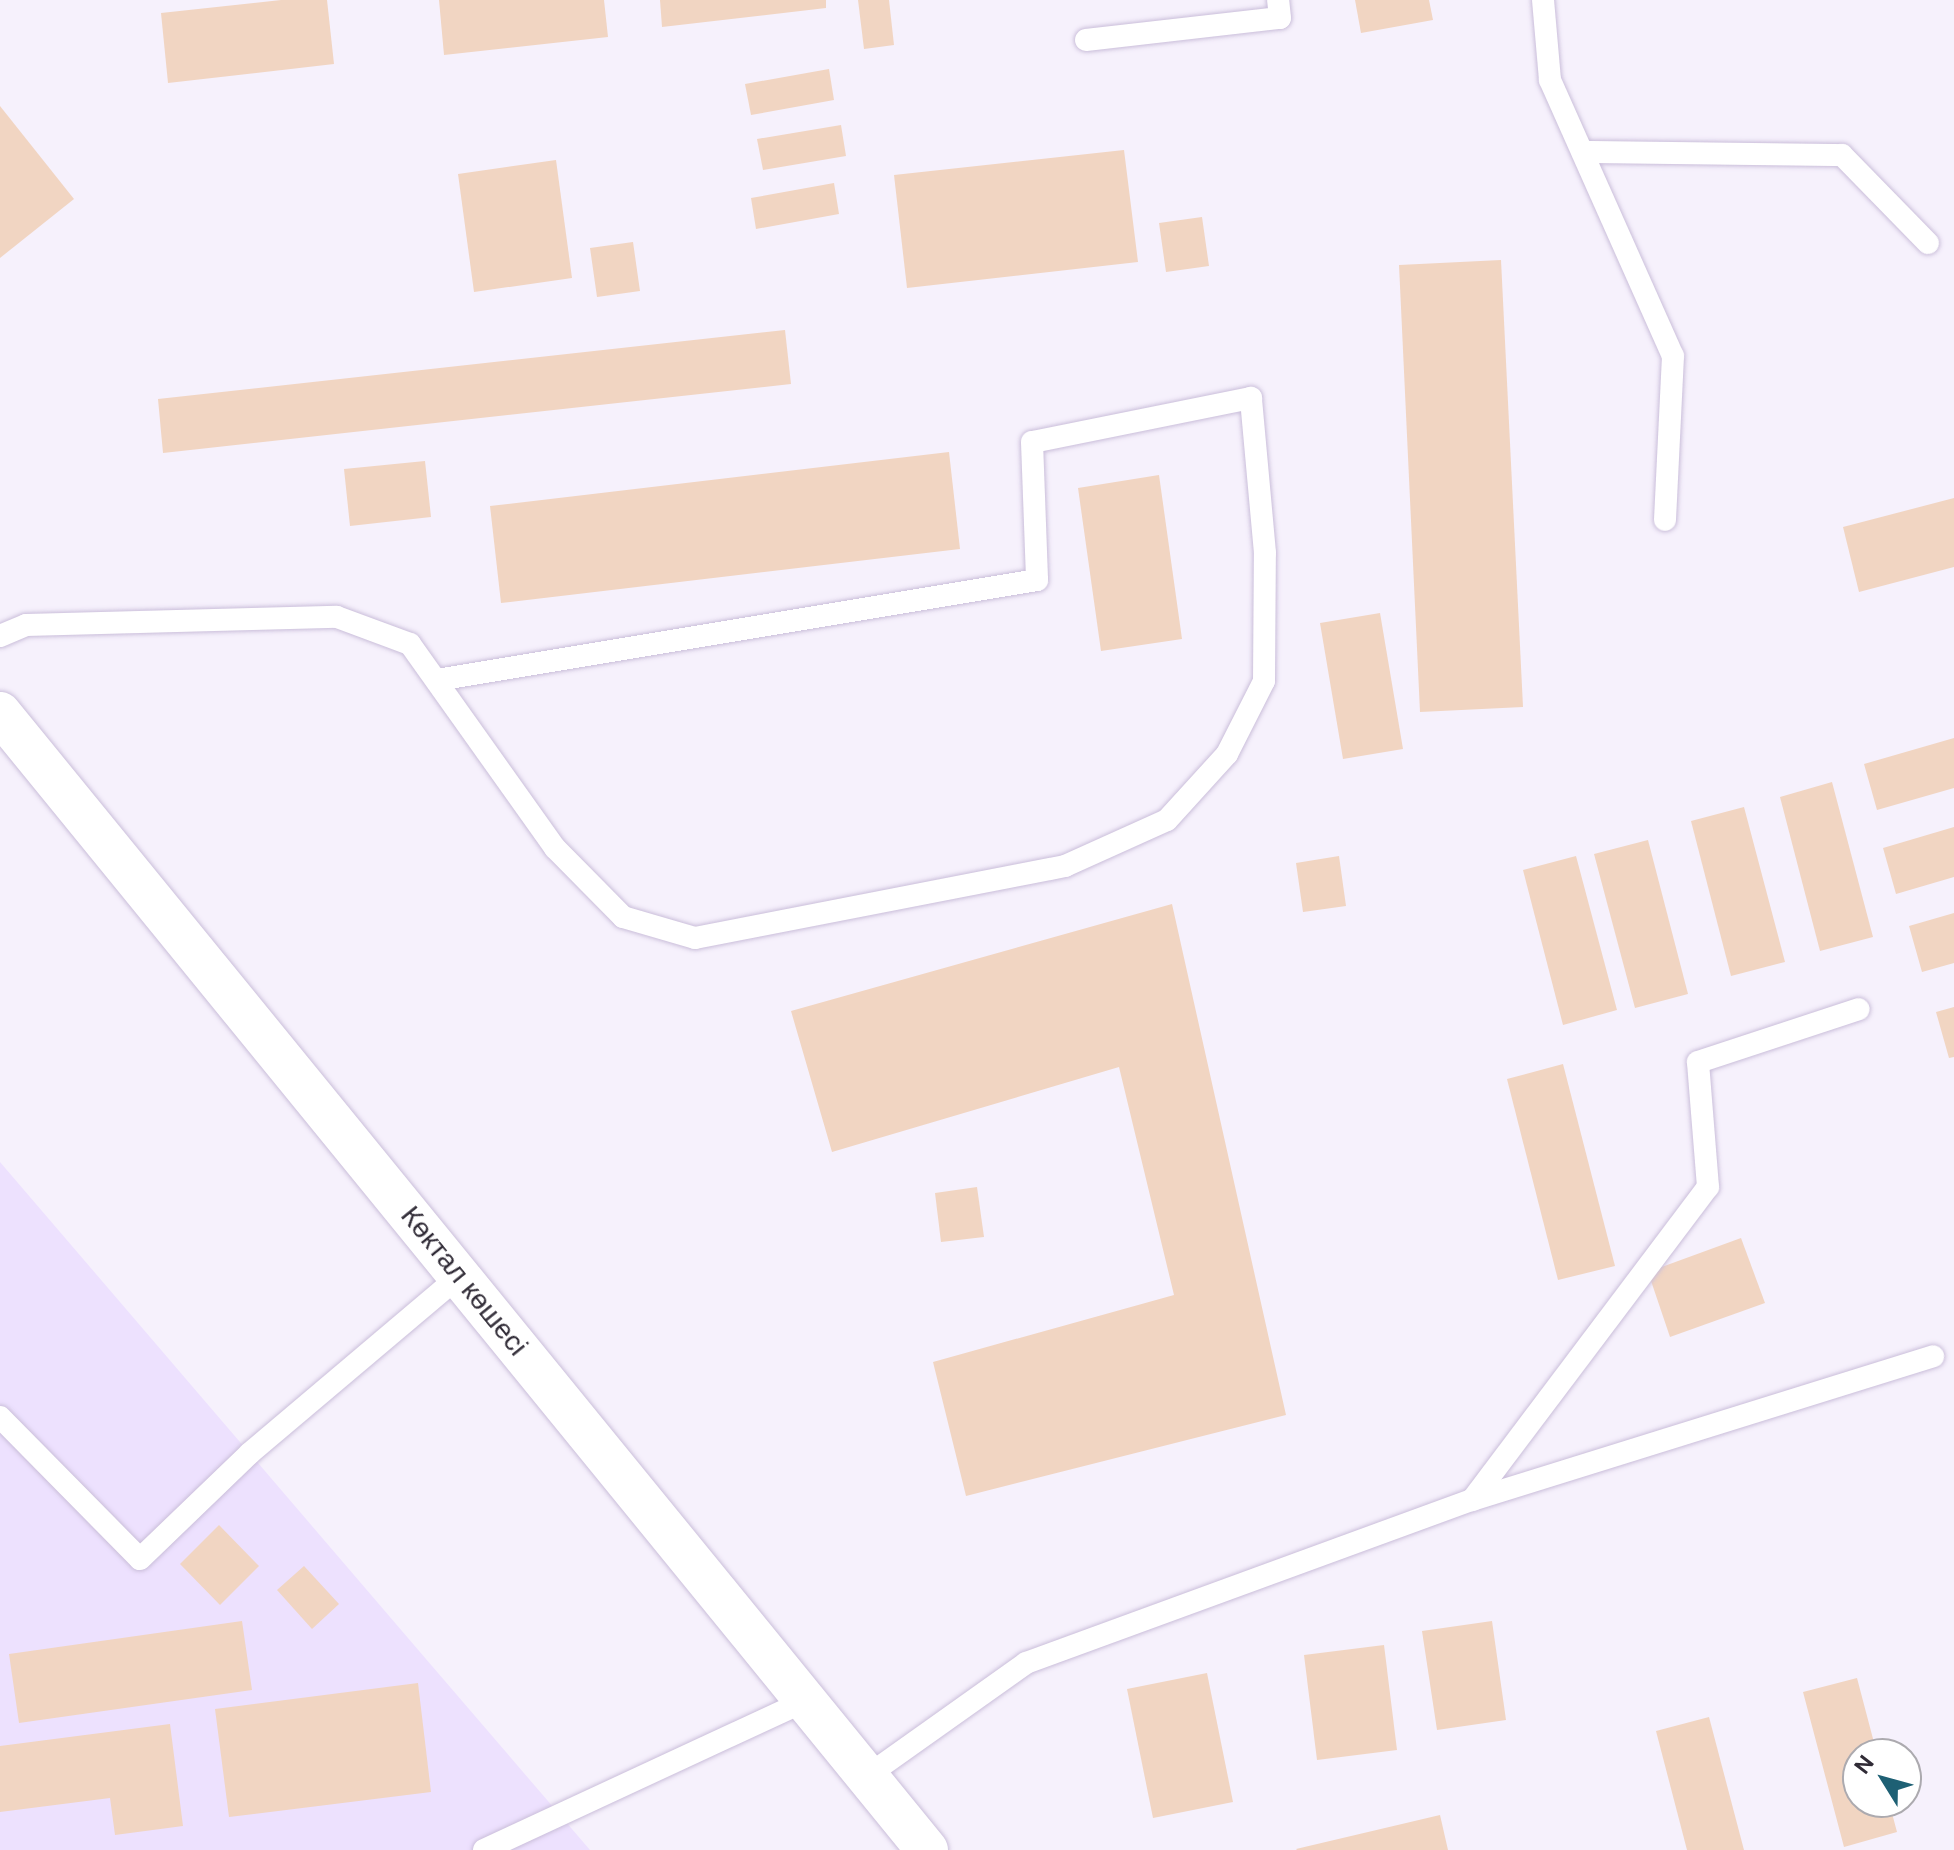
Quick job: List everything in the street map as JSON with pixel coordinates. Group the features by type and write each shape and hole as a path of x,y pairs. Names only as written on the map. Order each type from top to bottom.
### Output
{"street":[{"name":"Көктал көшесі","path":"0,713 927,1850"}],"lane":[{"path":"1086,40 1280,18 1278,0"},
{"path":"1543,0 1550,80 1673,356 1665,520"},
{"path":"1583,152 1842,155 1928,243"},
{"path":"0,636 26,625 337,617 410,644 555,848 623,917 695,938 1065,866 1167,820 1227,754 1264,681 1265,553 1251,398 1032,442 1037,580 437,680"},
{"path":"1472,1500 1708,1187 1698,1062 1859,1009"},
{"path":"0,1417 140,1559 250,1453 461,1275"},
{"path":"867,1776 1026,1663 1472,1500 1933,1356"},
{"path":"484,1850 805,1701"}],"shaded area":[{"path":"0,1162 432,1666 590,1850 0,1850"}],"building":[{"path":"281,0 327,0 334,64 168,83 161,13"},
{"path":"439,0 604,0 608,37 444,55"},
{"path":"660,0 826,0 826,8 662,27"},
{"path":"858,0 889,0 894,45 864,49"},
{"path":"1355,0 1429,0 1433,20 1361,33"},
{"path":"829,69 834,100 751,115 745,84"},
{"path":"0,106 74,199 0,258"},
{"path":"841,125 846,156 763,170 757,139"},
{"path":"1124,150 1138,262 907,288 894,175"},
{"path":"556,160 572,278 474,292 458,174"},
{"path":"834,183 839,214 756,229 751,198"},
{"path":"1202,217 1209,266 1166,272 1159,223"},
{"path":"633,242 640,291 597,297 590,248"},
{"path":"1501,260 1523,707 1420,712 1399,265"},
{"path":"785,330 791,384 163,453 158,399"},
{"path":"949,452 960,549 501,603 490,506"},
{"path":"425,461 431,517 350,526 344,469"},
{"path":"1159,475 1182,639 1101,651 1078,488"},
{"path":"1954,498 1954,567 1859,592 1843,527"},
{"path":"1380,613 1403,749 1343,759 1320,623"},
{"path":"1954,738 1954,788 1877,810 1864,764"},
{"path":"1832,782 1873,937 1820,951 1780,797"},
{"path":"1744,807 1785,962 1731,976 1691,821"},
{"path":"1954,827 1954,877 1896,894 1883,848"},
{"path":"1648,840 1688,994 1635,1008 1594,854"},
{"path":"1339,856 1346,906 1303,912 1296,863"},
{"path":"1576,856 1617,1010 1563,1025 1523,870"},
{"path":"1172,904 1286,1415 966,1496 933,1362 1174,1295 1119,1067 832,1152 791,1011"},
{"path":"1954,913 1954,963 1922,972 1909,926"},
{"path":"1954,1007 1954,1057 1949,1058 1936,1012"},
{"path":"1563,1064 1615,1266 1558,1280 1507,1079"},
{"path":"977,1187 984,1237 941,1242 935,1193"},
{"path":"1741,1238 1765,1303 1670,1337 1648,1272"},
{"path":"219,1525 259,1566 220,1605 180,1564"},
{"path":"304,1566 339,1604 312,1629 277,1590"},
{"path":"242,1621 252,1690 19,1723 9,1654"},
{"path":"1492,1621 1506,1720 1437,1730 1422,1631"},
{"path":"1384,1645 1397,1750 1317,1760 1304,1655"},
{"path":"1207,1673 1233,1802 1153,1818 1127,1689"},
{"path":"1857,1678 1873,1738 1842,1738 1842,1818 1893,1818 1897,1832 1844,1847 1803,1692"},
{"path":"418,1683 431,1792 229,1817 215,1709"},
{"path":"1709,1717 1744,1850 1687,1850 1656,1731"},
{"path":"170,1724 183,1826 115,1835 110,1798 0,1812 0,1746"},
{"path":"1440,1815 1448,1850 1296,1849"}]}
